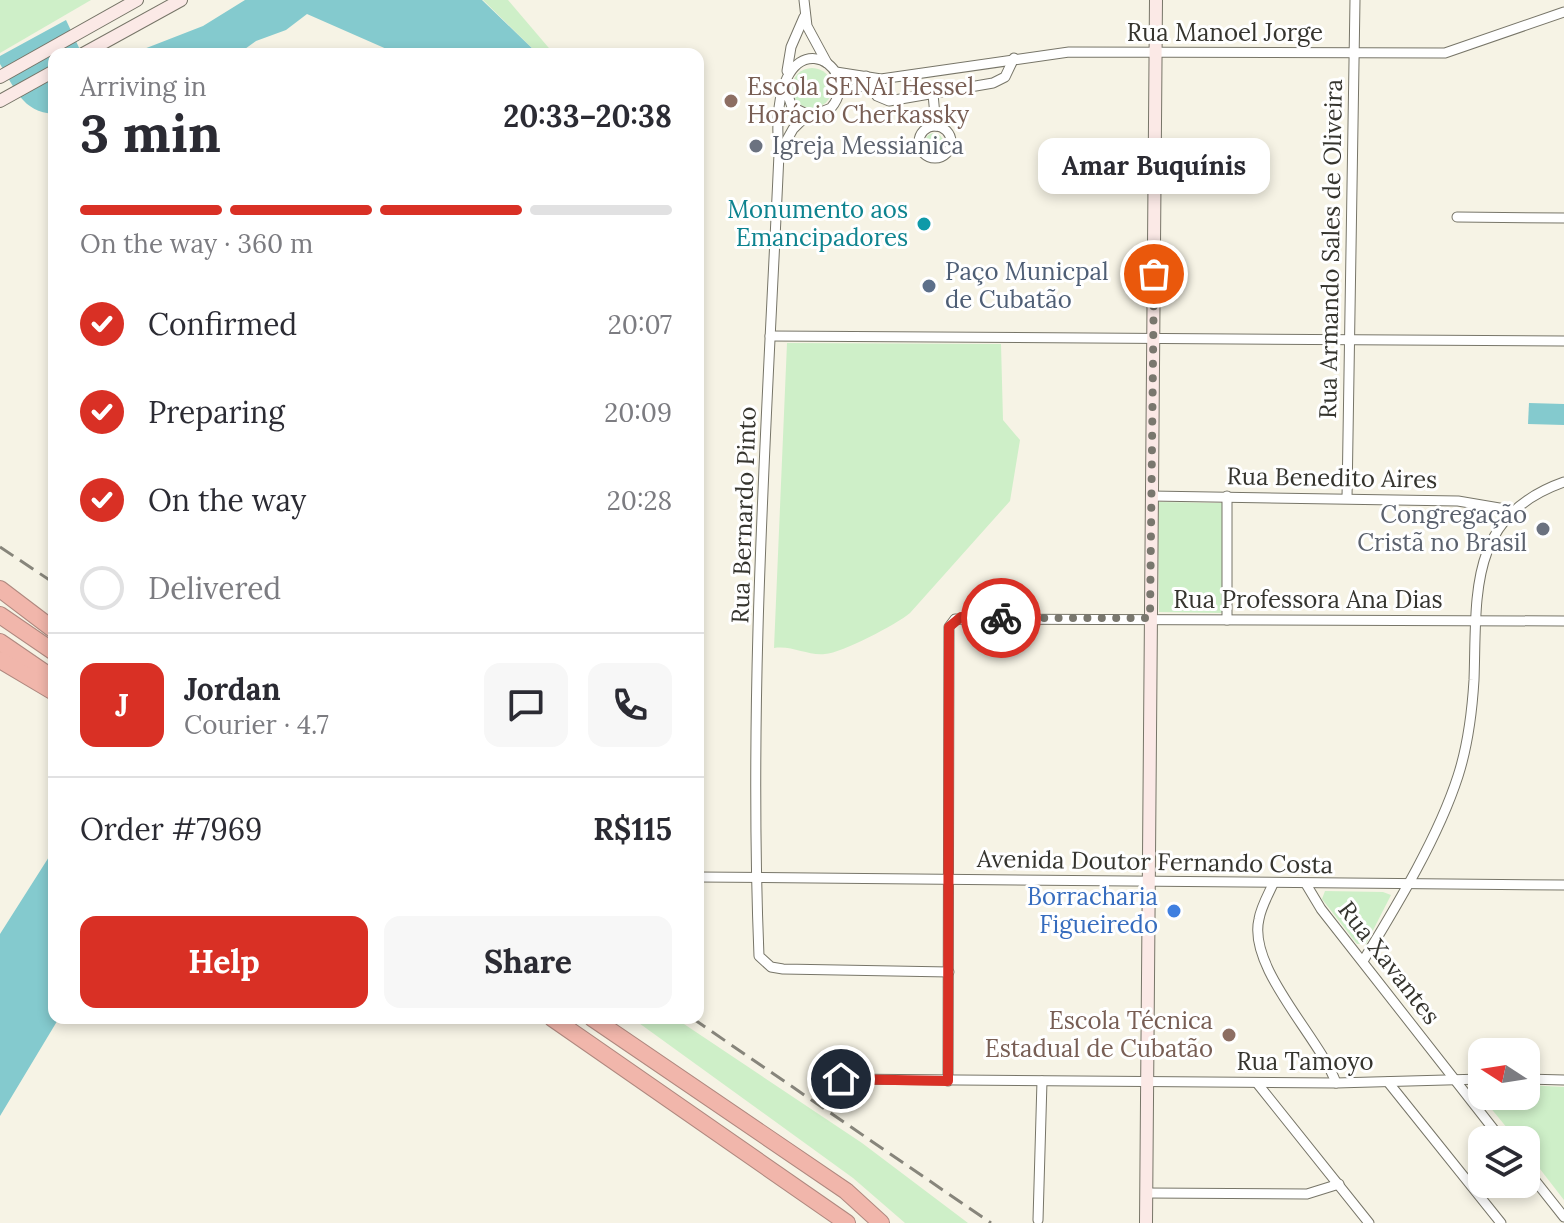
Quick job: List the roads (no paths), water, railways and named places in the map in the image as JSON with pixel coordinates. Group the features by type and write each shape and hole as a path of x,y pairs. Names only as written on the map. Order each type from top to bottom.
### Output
{"highway":[{"path":"0,589 48,625"},
{"path":"0,615 48,648"},
{"path":"0,642 48,675"},
{"path":"0,660 48,688"},
{"path":"561,1024 847,1223"},
{"path":"601,1024 846,1191 881,1223"}],"street":[{"path":"52,48 137,0"},
{"path":"94,48 181,0"},
{"path":"779,154 793,129 807,115 828,111 840,92 836,72 827,63 804,17 804,0"},
{"path":"1146,1223 1156,0"},
{"name":"Rua Armando Sales de Oliveira","path":"1347,498 1355,0"},
{"name":"Rua Manoel Jorge","path":"840,92 868,81 1069,52 1445,53 1564,12"},
{"name":"Rua Bernardo Pinto","path":"804,17 791,47 777,105 779,154 770,336 756,878 759,956 771,967 949,972"},
{"path":"0,77 48,50"},
{"path":"807,115 787,101 785,79 801,61 814,58 827,63"},
{"path":"868,81 877,96 889,101 993,83 1005,77 1014,58"},
{"name":"Rua Manoel Jorge","path":"836,72 868,81"},
{"path":"0,101 48,74"},
{"path":"933,94 936,126"},
{"path":"1457,217 1564,218"},
{"path":"770,336 1564,341"},
{"path":"1363,961 1444,813 1467,741 1474,678 1474,621 1485,554 1498,526 1511,510 1564,482"},
{"name":"Rua Benedito Aires","path":"1151,496 1458,501 1511,510"},
{"path":"1227,496 1227,620"},
{"name":"Rua Professora Ana Dias","path":"950,880 949,627 955,619 1564,621"},
{"name":"Avenida Doutor Fernando Costa","path":"704,877 1564,885"},
{"path":"948,1081 950,880"},
{"path":"1273,884 1258,921 1261,945 1286,1004 1329,1062 1336,1083"},
{"name":"Rua Xavantes","path":"1306,884 1491,1126"},
{"name":"Rua Tamoyo","path":"841,1079 1336,1083 1468,1079"},
{"path":"1540,1079 1564,1080"},
{"path":"1038,1220 1042,1081"},
{"path":"1388,1082 1501,1223"},
{"path":"1257,1083 1369,1223"},
{"path":"1146,1193 1307,1194 1339,1184"},
{"path":"1540,1187 1564,1217"}],"water":[{"path":"245,0 482,0 532,48 384,48 307,14 286,30 246,48 146,48 203,26"},
{"path":"66,20 79,48 48,48 48,113 34,109 15,90 0,64 0,56"},
{"path":"1529,403 1564,404 1564,425 1528,424"},
{"path":"48,858 48,1024 55,1024 0,1116 0,934"}],"railway":[{"path":"0,547 48,579"},
{"path":"701,1024 991,1223"}],"place":[{"name":"Escola SENAI Hessel Horácio Cherkassky","path":"731,101"},
{"name":"Igreja Messianica","path":"756,146"},
{"name":"Monumento aos Emancipadores","path":"924,224"},
{"name":"Amar Buquínis","path":"1154,274"},
{"name":"Paço Municpal de Cubatão","path":"929,286"},
{"name":"Congregação Cristã no Brasil","path":"1543,529"},
{"name":"Borracharia Figueiredo","path":"1174,911"},
{"name":"Escola Técnica Estadual de Cubatão","path":"1229,1035"}]}
